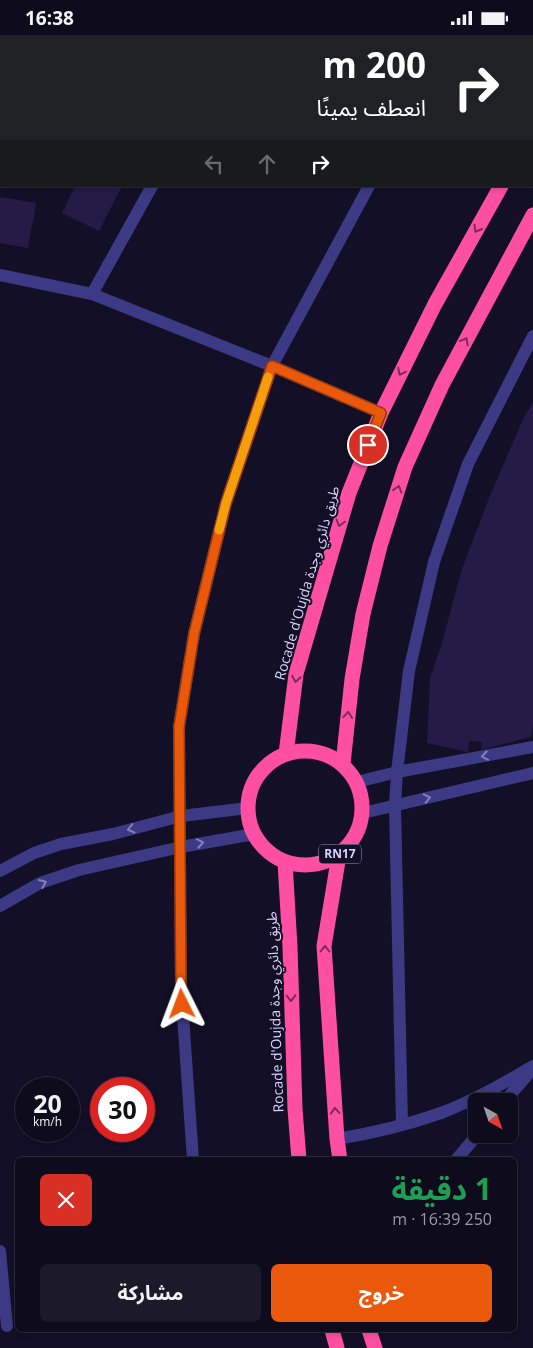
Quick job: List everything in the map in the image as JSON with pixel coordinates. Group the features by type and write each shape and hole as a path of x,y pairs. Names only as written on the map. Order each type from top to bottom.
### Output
{"highway":[{"name":"Rocade d'Oujda طريق دائري وجدة","path":"286,754 296,674 349,493 381,413 435,304 500,187"},
{"path":"342,764 362,614 380,546 405,467 442,385 533,215"},
{"name":"RN17","path":"301,751 316,751 330,756 342,764 350,772 361,792 363,813 359,829 351,843 339,855 327,862 313,865 285,862 266,851 254,834 249,821 250,790 258,775 271,762 286,754 301,751"},
{"name":"RN17","path":"339,855 324,946 340,1157"},
{"name":"Rocade d'Oujda طريق دائري وجدة","path":"285,862 290,947 294,1091 299,1157"},
{"path":"333,1332 337,1348"},
{"path":"370,1332 375,1348"}],"street":[{"path":"92,294 151,187"},
{"path":"193,1157 181,987 179,727 194,634 226,503 272,366 368,187"},
{"path":"0,275 92,294 272,366 381,413"},
{"path":"402,1125 395,805 409,671 434,562 468,463 533,336"},
{"path":"356,781 533,747"},
{"path":"363,813 533,773"},
{"path":"0,871 34,853 54,846 113,834 180,816 248,808"},
{"path":"0,906 40,883 61,875 181,847 254,834"},
{"path":"337,1139 372,1133 442,1113 484,1094 533,1067"},
{"path":"512,1093 533,1067"},
{"path":"459,1157 470,1143"},
{"path":"0,1251 8,1326"}],"building":[{"path":"75,187 121,187 99,231 62,213"},
{"path":"0,197 36,203 28,248 0,243"},
{"path":"533,402 533,724 531,737 481,750 482,742 469,741 468,752 427,743 430,678 441,646 462,569 489,498 523,419"}],"slow traffic":[{"path":"219,530 226,503 268,377"}],"route":[{"path":"182,1004 179,727 194,634 226,503 272,366 381,413 368,445"}]}
